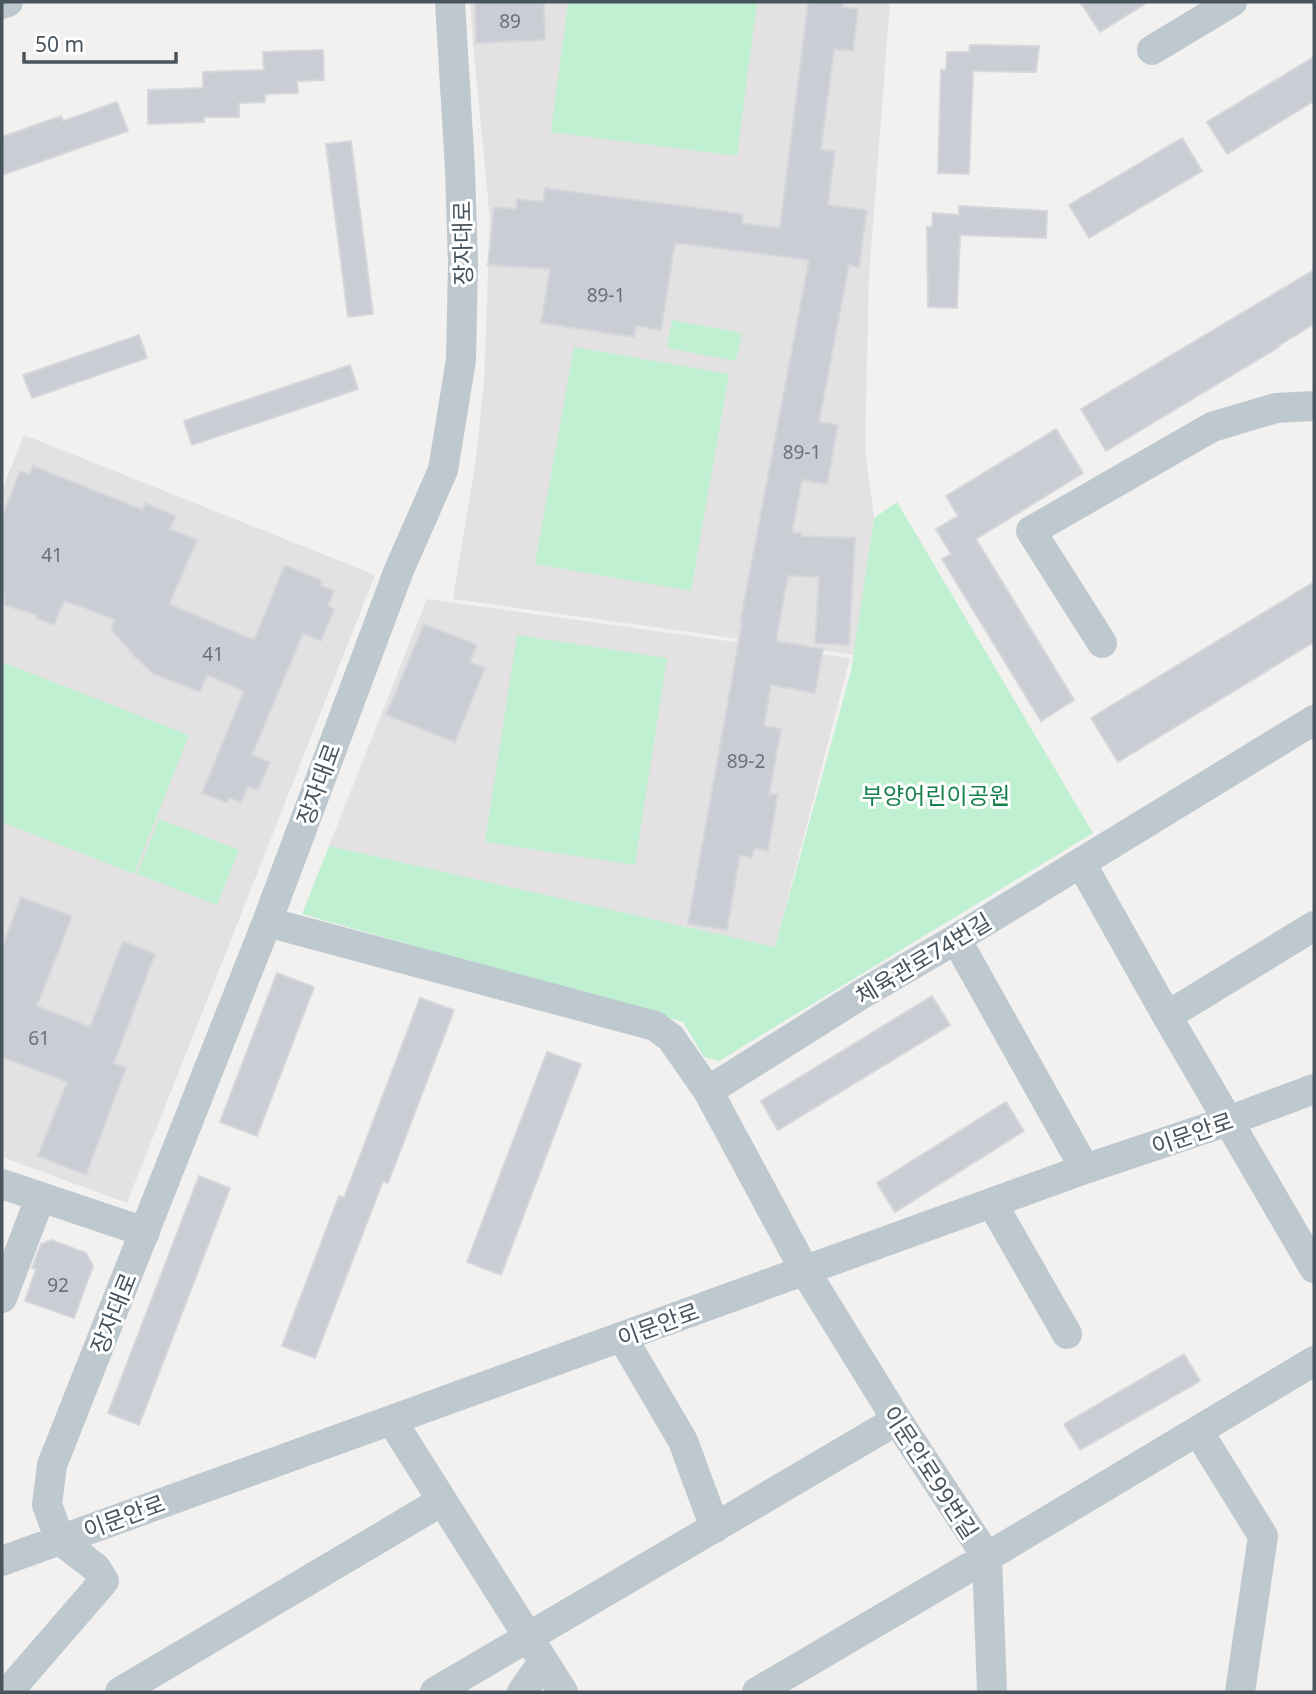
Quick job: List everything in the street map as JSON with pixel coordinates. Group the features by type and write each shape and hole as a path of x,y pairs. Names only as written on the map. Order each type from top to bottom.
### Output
{"street":[{"path":"2,4 8,2"},
{"name":"장자대로","path":"60,1539 47,1505 52,1465 267,922 399,570 443,470 461,359 463,263 450,2"},
{"path":"1152,50 1232,2"},
{"path":"1102,643 1031,531 1212,426 1276,408 1314,406"},
{"name":"체육관로74번길","path":"708,1091 862,993 956,940 1314,720"},
{"path":"1081,863 1314,1268"},
{"path":"267,922 655,1026 671,1038 708,1091 805,1271"},
{"path":"1167,1016 1314,926"},
{"path":"956,940 1085,1169"},
{"name":"이문안로","path":"2,1561 1085,1169 1314,1089"},
{"path":"2,1184 145,1232"},
{"path":"2,1298 40,1198"},
{"path":"992,1203 1067,1334"},
{"name":"이문안로99번길","path":"805,1271 987,1557 992,1692"},
{"path":"622,1337 682,1441 715,1528"},
{"path":"762,1691 1314,1361"},
{"path":"435,1692 536,1650 715,1528 898,1420"},
{"path":"392,1421 563,1692"},
{"path":"1198,1431 1263,1536 1240,1692"},
{"path":"120,1692 442,1501"},
{"path":"2,1687 6,1692 104,1581 96,1568 60,1539"},
{"path":"522,1692 536,1650"}],"shaded area":[{"path":"470,2 890,2 869,276 865,448 874,518 854,655 453,599 475,466 484,382 490,220"},
{"path":"24,435 375,575 127,1203 2,1157 2,490"},
{"path":"427,599 850,658 775,948 329,846"}],"green space":[{"path":"568,2 757,2 737,156 551,132"},
{"path":"672,320 742,333 736,361 667,348"},
{"path":"574,347 729,374 691,591 535,564"},
{"name":"부양어린이공원","path":"897,502 1093,833 719,1061 704,1057 683,1022 302,914 329,846 775,947 851,671 874,518"},
{"path":"517,635 667,658 635,865 485,842"},
{"path":"2,662 189,735 134,874 2,822"},
{"path":"159,819 239,850 217,905 137,874"}],"building":[{"path":"475,2 544,2 545,40 476,43"},
{"path":"808,2 844,2 843,7 858,9 853,51 834,49 821,150 835,151 828,205 867,210 859,267 849,265 819,422 838,425 827,484 802,480 792,532 801,533 801,536 855,538 849,645 815,643 819,577 788,576 776,641 823,649 815,693 771,685 764,726 781,729 769,795 778,794 768,851 754,848 752,858 740,855 727,930 688,924 740,623 809,260 675,243 661,330 636,326 634,337 541,323 550,269 488,265 494,207 516,209 517,199 543,202 545,188 743,214 742,223 780,228"},
{"path":"1080,2 1148,2 1100,32"},
{"path":"970,45 1039,46 1036,72 973,71 969,174 938,173 941,70 946,70 947,52 969,52"},
{"path":"323,50 324,80 297,81 298,93 265,94 265,102 239,103 239,117 204,117 204,122 148,124 148,90 203,88 203,72 264,70 263,52"},
{"path":"1314,57 1314,101 1227,154 1207,122"},
{"path":"117,102 128,131 2,175 2,137 61,116 63,121"},
{"path":"1182,138 1202,171 1089,238 1069,205"},
{"path":"351,141 373,314 348,317 326,144"},
{"path":"959,206 1047,211 1046,238 960,235 957,308 928,307 927,227 932,227 933,213 959,215"},
{"path":"1314,270 1314,324 1106,451 1081,409"},
{"path":"139,335 147,358 32,398 23,375"},
{"path":"350,365 358,389 192,445 184,421"},
{"path":"1056,429 1083,473 976,539 1074,700 1041,721 942,559 951,554 936,529 958,516 946,496"},
{"path":"33,466 143,510 145,503 176,516 170,529 197,540 169,604 254,640 285,565 322,581 320,585 334,591 328,606 334,609 321,641 303,633 252,755 270,762 258,790 248,786 241,802 229,798 227,803 202,793 244,691 207,675 200,692 154,674 111,629 115,620 78,605 64,601 54,625 36,618 37,615 4,605 2,517 20,471 29,475"},
{"path":"1314,582 1314,642 1118,762 1091,718"},
{"path":"424,624 477,645 470,662 485,668 455,742 386,715"},
{"path":"21,897 72,916 37,1006 90,1027 123,941 155,954 114,1063 126,1068 86,1175 38,1156 67,1082 2,1057 2,948"},
{"path":"277,973 314,987 257,1136 220,1122"},
{"path":"932,996 950,1025 778,1130 761,1101"},
{"path":"420,998 454,1010 388,1183 383,1181 315,1358 282,1346 339,1196 344,1198"},
{"path":"547,1052 581,1064 501,1275 467,1262"},
{"path":"1006,1102 1024,1131 895,1212 877,1183"},
{"path":"199,1176 230,1188 139,1425 108,1413"},
{"path":"51,1240 86,1253 93,1266 74,1318 25,1301 36,1269 32,1268 41,1244"},
{"path":"1184,1354 1200,1381 1080,1450 1064,1424"}]}
